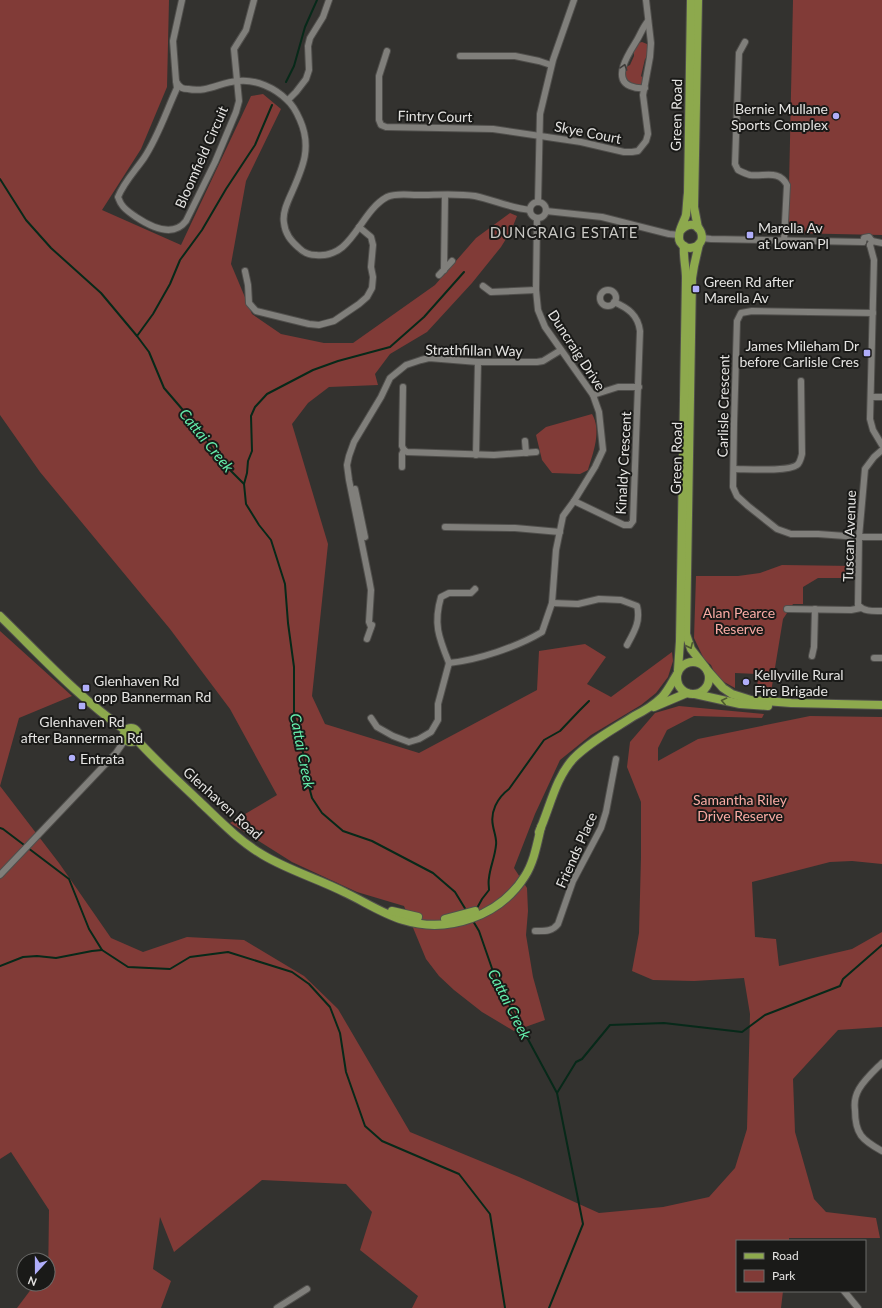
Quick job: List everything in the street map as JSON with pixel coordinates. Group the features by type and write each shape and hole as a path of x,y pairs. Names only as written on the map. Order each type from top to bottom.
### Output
{"main road":[{"name":"Green Road","path":"680,232 686,214 688,187 691,0"},
{"name":"Green Road","path":"698,0 694,207 698,228"},
{"path":"688,225 692,225 698,228 701,232 701,241 691,248 684,246 680,242 680,232 688,225"},
{"name":"Green Road","path":"701,241 692,278 686,634 691,649 706,669 723,688 732,694 751,700 791,703"},
{"name":"Green Road","path":"677,672 680,634 686,272 684,246"},
{"path":"0,616 80,693 109,719 125,730"},
{"path":"691,694 702,691 707,686 709,679 706,669 701,664 691,662 682,666 677,672 676,680 678,686 682,690 691,694 748,706 769,706 791,703 882,705"},
{"name":"Glenhaven Road","path":"137,740 215,816 248,845 263,855 366,903 424,919 458,919 485,913 498,900 515,889 525,876 531,864 541,827 562,775 574,758 594,742 646,710 661,698 677,672"},
{"name":"Glenhaven Road","path":"646,710 691,694"},
{"path":"130,728 136,730 138,734 137,740 131,742 125,740 123,734 125,730 130,728"}],"street":[{"path":"182,0 173,41 176,81 182,88 196,90 208,89 237,81 247,81 271,87 288,100 298,113 305,130 305,157 302,169 284,212 283,222 286,233 292,242 301,250 312,255 322,256 331,254 341,249 379,202 389,196 475,196 517,209 530,210"},
{"path":"237,81 234,49 246,30 254,0"},
{"path":"288,100 306,79 308,70 308,46 310,38 323,17 329,0"},
{"path":"538,202 540,114 551,65 574,0"},
{"name":"Skye Court","path":"539,135 581,142 624,152 638,151 643,147 648,134 643,95 650,57 651,42 646,0"},
{"path":"645,88 639,89 625,84 622,78 622,72 628,55 648,21"},
{"path":"745,42 739,53 736,164 738,170 744,173 750,175 779,176 784,180 787,185 784,241"},
{"name":"Fintry Court","path":"387,51 380,76 379,120 381,125 386,127 493,129 539,135"},
{"path":"460,56 514,56 539,60 551,65"},
{"name":"Bloomfield Circuit","path":"176,81 177,88 154,139 144,158 121,188 118,197 122,206 132,214 152,226 165,230 173,230 181,227 186,221 215,162 236,112 239,101 237,81"},
{"path":"445,195 441,272 452,261"},
{"path":"538,202 543,203 546,210 543,216 537,218 530,210 534,203 538,202"},
{"path":"546,210 602,217 669,234 680,232"},
{"name":"Duncraig Drive","path":"449,663 467,661 519,644 542,632 552,603 556,550 563,516 595,467 602,450 599,412 593,394 546,327 541,318 536,302 537,218"},
{"path":"245,271 248,284 249,303 256,311 309,324 318,325 334,321 359,304 372,288 373,277 371,267 373,245 371,237 359,227"},
{"path":"701,241 711,239 863,242 864,238 870,238 874,260 870,419 876,436 882,445"},
{"path":"871,243 882,243"},
{"path":"482,286 491,292 536,290"},
{"path":"593,394 618,387 639,387 640,327 632,313 625,307 614,302"},
{"name":"Carlisle Crescent","path":"872,313 752,311 741,313 737,321 733,487 737,496 777,529 791,534 882,537"},
{"name":"Strathfillan Way","path":"367,639 371,627 370,585 348,473 348,456 354,442 381,397 390,378 406,366 429,358 478,362 538,362 544,361 561,350"},
{"path":"476,455 478,362"},
{"path":"734,469 783,469 796,466 801,460 802,381"},
{"path":"402,467 402,454 404,450 402,446 403,387"},
{"name":"Kinaldy Crescent","path":"574,501 624,525 630,525 633,521 639,387"},
{"path":"871,397 882,397"},
{"path":"525,441 526,453"},
{"path":"404,450 410,453 476,455 536,452"},
{"name":"Tuscan Avenue","path":"860,608 858,605 859,537 865,469 874,457 882,450"},
{"path":"445,527 516,528 560,532"},
{"path":"371,718 377,727 393,736 409,742 419,739 431,732 438,720 438,704 449,663 442,645 437,623 438,607 441,597 450,593 471,593 475,589"},
{"path":"552,603 578,604 599,600 621,600 637,606 639,614 637,626 627,645"},
{"path":"787,609 851,610 860,608 868,611 882,611"},
{"path":"812,656 814,647 815,610"},
{"path":"874,658 882,658"},
{"path":"0,875 116,753 125,740"},
{"name":"Friends Place","path":"535,931 550,930 556,928 558,924 573,881 601,828 606,812 616,759"},
{"path":"882,1063 859,1088 854,1107 856,1126 861,1137 870,1145 882,1151"},
{"path":"277,1308 308,1289"},
{"path":"845,1292 858,1308"}],"green space":[{"path":"0,0 169,0 167,87 141,149 102,210 181,245 251,96 263,94 281,109 246,181 231,264 252,314 281,334 324,343 353,343 435,285 476,238 510,213 517,216 511,231 501,247 472,283 427,332 390,354 375,374 378,385 329,387 308,403 292,424 328,544 312,696 325,724 419,753 537,690 539,651 585,644 606,657 587,684 611,697 672,652 673,661 668,677 656,693 641,705 591,735 560,760 535,814 514,868 527,888 528,911 526,935 533,977 545,1020 514,1031 482,1012 439,976 426,959 404,906 357,892 292,862 230,823 277,795 230,709 170,629 40,472 0,415"},
{"name":"Bernie Mullane Sports Complex","path":"793,0 882,0 882,235 788,233"},
{"path":"642,42 647,44 649,49 641,76 643,78 643,82 641,86 626,83 624,72 626,67 630,65 634,56 634,49 638,43"},
{"path":"592,414 596,428 596,442 588,470 580,474 552,473 542,460 536,435 546,427"},
{"name":"Alan Pearce Reserve","path":"782,565 854,566 854,578 818,578 803,587 803,604 793,604 783,619 771,692 758,692 757,674 735,673 735,688 717,678 711,665 704,659 694,638 696,576 738,576 760,573"},
{"path":"0,631 72,696 19,718 0,786"},
{"name":"Samantha Riley Drive Reserve","path":"679,706 764,714 762,718 694,716 667,730 658,748 658,761 698,739 810,716 882,717 882,864 852,861 830,862 752,882 755,937 776,939 779,966 852,949 882,932 882,1027 838,1030 793,1079 795,1132 814,1199 826,1212 876,1218 880,1238 789,1238 789,1240 736,1240 736,1292 783,1292 781,1308 412,1308 418,1296 360,1250 372,1212 346,1184 262,1180 174,1252 160,1217 153,1269 171,1281 161,1308 17,1308 29,1292 56,1292 56,1252 48,1252 49,1210 11,1152 0,1159 0,786 59,863 111,938 143,952 187,937 244,940 304,976 338,1009 410,1132 519,1177 599,1213 663,1207 709,1197 735,1168 747,1129 750,1014 744,978 694,981 653,980 632,971 639,933 641,802 627,767 630,742 655,713"}],"waterway":[{"path":"286,82 294,66 305,27 317,0"},
{"path":"137,336 153,314 170,284 180,260 202,230 226,189 255,145 272,105"},
{"name":"Cattai Creek","path":"0,179 26,220 51,248 101,293 137,336 149,352 164,388 201,431 220,460 244,484 246,504 259,525 271,540 285,584 288,623 294,667 294,716 300,735 312,798 322,813 343,831 372,841 433,873 455,892 466,910"},
{"path":"244,484 248,461 252,451 251,416 255,407 267,394 313,370 338,361 390,347 424,317 464,272"},
{"path":"476,910 489,890 490,874 496,843 492,821 495,806 544,740 560,731 589,701"},
{"path":"0,828 69,879 89,929 102,950 128,967 170,969 190,957 228,952 292,972 309,984 330,1007 340,1033 346,1072 365,1126 382,1141 459,1174 490,1214 505,1308"},
{"name":"Cattai Creek","path":"473,921 479,931 496,980 557,1093 583,1224 549,1308"},
{"path":"557,1093 576,1062 582,1059 610,1025 664,1023 742,1032 765,1015 840,986 843,979 882,945"},
{"path":"0,966 23,957 37,956 56,958 102,950"}],"place":[{"name":"Bernie Mullane Sports Complex","path":"836,116"},
{"name":"Marella Av at Lowan Pl","path":"750,235"},
{"name":"Green Rd after Marella Av","path":"696,289"},
{"name":"James Mileham Dr before Carlisle Cres","path":"867,353"},
{"name":"Kellyville Rural Fire Brigade","path":"746,682"},
{"name":"Glenhaven Rd opp Bannerman Rd","path":"86,688"},
{"name":"Glenhaven Rd after Bannerman Rd","path":"82,706"},
{"name":"Entrata","path":"72,758"}],"district":[{"name":"DUNCRAIG ESTATE","path":"564,232"}]}
